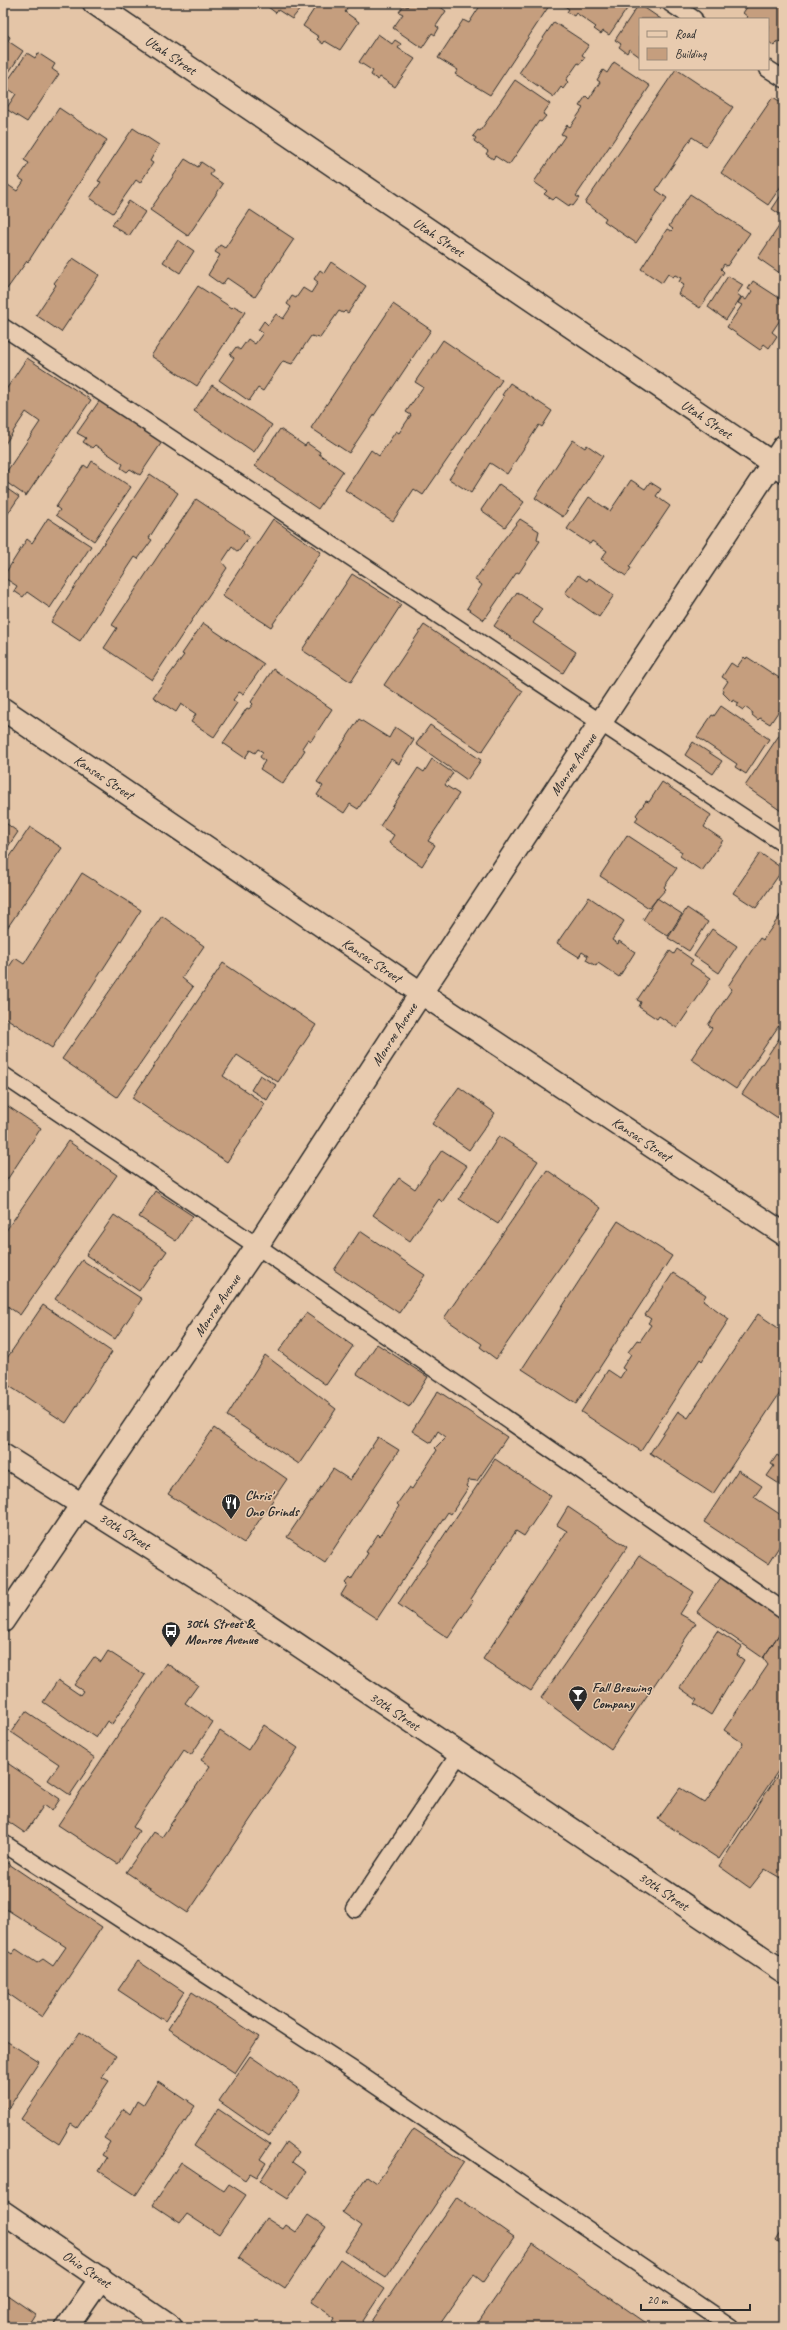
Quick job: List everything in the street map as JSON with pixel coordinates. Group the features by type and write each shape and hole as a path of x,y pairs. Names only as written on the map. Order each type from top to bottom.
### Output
{"street":[{"name":"Utah Street","path":"94,3 780,460"},
{"name":"Monroe Avenue","path":"3,1621 257,1246 421,992 780,460"},
{"name":"Kansas Street","path":"3,709 421,992 784,1234"},
{"name":"30th Street","path":"3,1455 206,1583 784,1972"},
{"name":"Ohio Street","path":"3,2212 171,2327"},
{"path":"67,2327 101,2278"}],"lane":[{"path":"670,3 692,18"},
{"path":"769,70 784,79"},
{"path":"3,327 602,722 784,844"},
{"path":"3,1075 257,1246 784,1611"},
{"path":"356,1909 459,1754"},
{"path":"3,1843 353,2070 731,2327"}],"building":[{"path":"269,3 305,3 292,19 278,10 276,13 268,7"},
{"path":"318,3 331,3 338,7 340,4 347,9 345,12 359,22 340,50 325,41 323,44 317,39 319,37 303,26"},
{"path":"410,3 435,3 446,11 436,26 439,28 435,35 432,33 422,48 393,28 403,14 399,12 404,5 407,7"},
{"path":"482,3 551,3 490,95 455,74 458,70 438,58 463,20 469,23"},
{"path":"564,3 631,3 609,35 603,31 601,34 594,29 596,27 576,13 574,16 567,12 569,9 563,5"},
{"path":"756,3 784,3 784,31 782,35 784,37 780,43 777,41 774,46 769,42 769,18 747,18 748,17 743,13 749,4 754,7"},
{"path":"639,4 660,18 639,18 639,56 629,49 627,53 619,47 621,44 615,40"},
{"path":"554,22 589,45 582,55 585,57 580,64 578,63 566,80 568,82 563,89 561,87 554,97 519,73"},
{"path":"3,32 10,37 8,41 23,51 3,81"},
{"path":"378,34 392,44 395,40 401,44 398,48 415,59 395,87 380,77 378,80 371,75 373,71 359,62"},
{"path":"27,53 35,58 38,53 55,64 52,69 59,74 27,122 6,109 16,94 4,86"},
{"path":"614,62 650,86 576,196 579,198 573,206 570,204 569,206 556,197 553,200 544,194 547,191 534,182 565,136 561,134 567,125 570,127 583,108 579,106 586,96 589,99 600,82 597,80 603,70 607,73"},
{"path":"675,70 733,107 706,146 692,137 656,190 667,198 636,243 604,221 606,218 585,203"},
{"path":"515,80 550,104 543,114 546,116 541,122 539,121 509,165 495,156 493,159 486,154 488,151 474,141 476,138 473,136 478,130 480,131"},
{"path":"773,97 784,104 784,182 768,205 721,173"},
{"path":"59,108 107,140 28,262 27,261 7,289 3,287 3,211 5,208 3,207 3,192 8,185 17,191 24,181 19,178 29,163 24,160"},
{"path":"133,128 159,145 150,161 153,163 140,183 136,180 113,213 90,198 101,182 98,181"},
{"path":"185,159 198,167 201,162 213,170 210,175 223,184 188,236 150,210"},
{"path":"784,191 784,217 772,209"},
{"path":"690,194 750,233 727,266 724,264 721,269 724,272 700,308 678,294 684,285 679,282 681,278 675,275 673,277 668,274 662,283 641,269 667,229 671,231 673,229 669,226"},
{"path":"129,201 145,212 129,236 112,225"},
{"path":"250,210 294,239 255,297 227,278 222,285 208,275 220,255 215,252 220,245 225,248"},
{"path":"780,225 784,228 784,276 758,258"},
{"path":"178,240 194,251 180,273 163,262"},
{"path":"73,258 99,275 61,332 36,315 56,285 54,283"},
{"path":"331,262 366,286 348,313 345,311 343,313 339,311 320,338 311,336 292,364 283,361 263,391 258,388 249,401 219,380 234,358 230,355 236,347 240,350 248,339 255,344 263,333 258,330 264,321 268,325 276,314 283,319 291,307 287,304 292,296 296,298 303,288 311,293 318,282 314,279 320,270 324,273"},
{"path":"728,276 743,285 737,294 741,297 726,320 708,307"},
{"path":"753,281 784,301 784,314 772,332 777,336 769,348 764,344 760,350 727,327 742,305 738,303 742,297 746,300 752,291 748,289"},
{"path":"198,286 232,308 234,306 245,312 197,386 151,356"},
{"path":"393,304 431,330 349,453 311,428"},
{"path":"443,340 502,380 423,495 414,489 393,521 345,490 371,450 379,456 396,431 399,433 411,415 406,412 423,387 415,382"},
{"path":"27,358 91,400 26,496 3,480 3,477 40,422 26,412 3,447 3,394"},
{"path":"510,383 552,411 542,427 539,425 507,474 490,463 471,493 449,479 504,396 502,395"},
{"path":"212,385 272,425 254,452 194,411"},
{"path":"100,400 162,442 140,475 130,469 127,472 121,468 123,464 95,445 92,448 83,442 86,438 77,433"},
{"path":"280,429 305,446 307,443 320,452 319,454 343,471 318,509 255,466"},
{"path":"573,440 585,448 587,445 603,456 563,517 535,498"},
{"path":"92,461 131,487 94,541 56,515 60,510 56,507 84,465 88,468"},
{"path":"150,474 178,493 149,538 152,540 138,559 135,557 80,641 51,622"},
{"path":"631,480 645,489 650,482 661,489 656,496 670,506 629,567 631,568 626,576 601,559 607,551 592,541 590,544 567,529 589,497 610,511"},
{"path":"499,484 524,502 505,527 481,510"},
{"path":"6,488 19,497 3,521 3,492"},
{"path":"196,499 244,531 243,532 249,537 238,552 232,547 222,562 227,568 152,680 104,648 117,628 112,625"},
{"path":"48,518 91,546 50,608 27,592 23,597 14,591 17,586 3,577 27,539 32,543"},
{"path":"273,519 321,552 271,627 222,596"},
{"path":"520,519 539,531 537,539 540,541 519,573 517,572 484,620 467,608 482,585 475,580 500,544"},
{"path":"352,574 401,605 351,682 302,650"},
{"path":"578,575 587,581 589,578 614,595 599,617 565,593"},
{"path":"517,592 542,609 533,623 576,652 563,673 494,626"},
{"path":"203,623 264,664 243,694 239,692 233,700 237,703 214,737 191,722 196,714 181,704 176,712 153,697 184,655 182,654"},
{"path":"424,625 523,691 482,752 384,685"},
{"path":"744,657 746,659 747,657 784,681 784,703 770,724 760,718 758,720 752,715 753,713 745,707 743,710 737,706 739,703 733,700 732,702 723,693 724,691 722,690 728,681 722,677 731,663 737,667"},
{"path":"273,669 332,709 311,741 308,739 302,748 305,750 283,784 260,769 265,761 260,757 263,752 258,749 255,753 250,750 245,758 223,743 247,708 249,709 253,704 251,702"},
{"path":"721,706 769,739 746,774 735,767 737,764 697,737 712,715 714,716"},
{"path":"359,719 389,738 395,727 414,740 399,764 391,759 358,809 350,804 344,813 317,795 323,786 317,782"},
{"path":"430,725 481,760 467,780 416,744"},
{"path":"784,728 784,813 745,786"},
{"path":"693,742 722,761 713,774 685,755"},
{"path":"432,759 453,773 445,785 459,794 428,841 435,845 422,866 389,843 394,835 380,826 418,768 424,772"},
{"path":"662,782 711,815 704,827 723,840 702,871 680,856 682,852 635,821 638,817 636,815 646,801 649,802"},
{"path":"3,821 18,832 3,854"},
{"path":"30,827 62,848 3,934 3,867"},
{"path":"627,835 677,868 664,887 666,889 649,908 600,876"},
{"path":"760,853 783,869 756,908 733,893"},
{"path":"82,873 141,910 52,1048 3,1016 3,976 15,958 24,964"},
{"path":"589,897 624,921 612,940 618,944 619,941 635,952 619,977 598,963 596,966 586,960 588,956 582,952 579,957 557,943"},
{"path":"657,898 682,914 668,936 643,920"},
{"path":"687,908 708,922 689,951 668,938"},
{"path":"784,910 784,1008 782,1011 784,1018 736,1089 691,1059 712,1028 708,1025 732,989 728,986 760,938 763,940"},
{"path":"162,916 204,946 182,978 193,987 117,1097 62,1059"},
{"path":"712,929 737,946 719,973 694,956"},
{"path":"677,949 693,960 690,964 711,978 677,1028 659,1016 657,1019 639,1007 641,1002 637,1000 670,951 674,954"},
{"path":"223,963 316,1025 278,1082 237,1055 223,1076 265,1104 227,1162 132,1098"},
{"path":"784,1031 784,1122 742,1094"},
{"path":"260,1075 276,1085 267,1100 251,1090"},
{"path":"459,1087 495,1113 469,1150 432,1124"},
{"path":"3,1103 41,1128 3,1186"},
{"path":"499,1136 538,1161 498,1224 459,1199"},
{"path":"68,1141 117,1175 20,1315 3,1303 3,1235"},
{"path":"442,1150 467,1166 442,1202 439,1199 410,1241 373,1215 399,1178 415,1189"},
{"path":"547,1170 601,1208 496,1359 480,1347 482,1344 444,1318"},
{"path":"155,1191 193,1216 176,1241 139,1217"},
{"path":"114,1215 167,1251 139,1291 86,1255"},
{"path":"618,1221 672,1256 576,1404 522,1369"},
{"path":"360,1231 425,1275 399,1313 334,1270"},
{"path":"82,1260 142,1299 115,1339 55,1299"},
{"path":"673,1273 706,1295 703,1300 729,1319 702,1361 700,1359 641,1451 581,1412 608,1370 620,1378 625,1370 622,1368 631,1354 628,1352 637,1340 640,1341 651,1325 648,1323 651,1319 645,1315"},
{"path":"43,1305 112,1352 66,1423 3,1382 3,1364"},
{"path":"306,1313 353,1346 326,1385 279,1351"},
{"path":"758,1314 784,1332 784,1387 713,1494 650,1453 678,1411 688,1418"},
{"path":"377,1344 428,1377 409,1407 357,1374"},
{"path":"265,1355 336,1409 299,1464 227,1416"},
{"path":"438,1391 507,1437 477,1481 469,1480 466,1486 468,1488 451,1514 448,1512 377,1619 341,1595 347,1585 345,1583 349,1578 351,1580 368,1553 366,1552 378,1534 380,1536 399,1506 397,1504 409,1487 412,1489 437,1450 435,1448 446,1437 438,1431 431,1443 412,1431"},
{"path":"214,1428 287,1479 244,1543 168,1494"},
{"path":"378,1437 399,1450 325,1562 287,1537 333,1469 350,1480"},
{"path":"784,1451 784,1487 767,1476 774,1466 771,1464 777,1455 780,1457"},
{"path":"495,1459 551,1496 524,1536 516,1531 471,1599 473,1601 448,1638 398,1604"},
{"path":"738,1470 762,1486 754,1497 784,1517 784,1539 768,1564 704,1522"},
{"path":"568,1507 627,1547 531,1691 483,1659 567,1531 557,1525"},
{"path":"639,1556 694,1592 680,1614 696,1623 611,1749 541,1698"},
{"path":"722,1576 784,1617 784,1627 763,1658 697,1612"},
{"path":"784,1627 784,1762 719,1859 658,1819 680,1788 705,1803 708,1799 743,1743 724,1730 768,1665 763,1658"},
{"path":"717,1631 742,1647 737,1655 744,1660 711,1715 694,1704 697,1700 680,1688"},
{"path":"108,1651 145,1675 112,1724 107,1721 96,1738 43,1702 58,1680 80,1695 83,1691 74,1685 94,1657 101,1662"},
{"path":"166,1663 198,1685 185,1703 213,1722 191,1755 184,1750 133,1827 139,1831 118,1864 58,1825"},
{"path":"26,1711 95,1758 70,1795 48,1780 59,1764 11,1732"},
{"path":"264,1725 298,1748 188,1913 126,1872 154,1832 162,1837 210,1766 201,1760 220,1731 248,1750"},
{"path":"3,1760 60,1799 52,1811 44,1805 25,1833 3,1818"},
{"path":"784,1765 784,1880 765,1869 750,1888 719,1866"},
{"path":"3,1860 102,1927 42,2017 3,1990 3,1948 12,1954 16,1949 37,1963 43,1959 53,1966 66,1947 3,1907"},
{"path":"138,1961 184,1992 165,2021 118,1990"},
{"path":"192,1992 259,2037 235,2073 168,2029"},
{"path":"80,2032 116,2056 102,2077 109,2081 77,2128 71,2124 59,2144 21,2119"},
{"path":"3,2039 39,2062 8,2109 3,2105"},
{"path":"250,2056 300,2090 269,2136 219,2101"},
{"path":"158,2081 195,2106 136,2195 99,2171 107,2158 102,2155 110,2142 104,2138 124,2109 130,2114 137,2101 143,2105"},
{"path":"218,2109 270,2144 260,2159 266,2163 257,2177 250,2173 245,2180 194,2146"},
{"path":"414,2129 464,2162 386,2278 345,2251 362,2226 342,2212 367,2176 377,2183"},
{"path":"286,2142 299,2152 292,2162 306,2172 288,2199 260,2181"},
{"path":"181,2162 224,2191 229,2184 246,2195 219,2235 187,2214 180,2223 153,2205"},
{"path":"457,2197 514,2237 483,2282 474,2275 438,2327 368,2327"},
{"path":"308,2215 326,2227 285,2289 239,2258 266,2218 283,2229 286,2225 296,2232"},
{"path":"784,2228 784,2247 776,2241"},
{"path":"533,2244 652,2327 475,2327"},
{"path":"340,2259 384,2289 359,2327 330,2327 335,2318 311,2302"},
{"path":"3,2292 35,2314 27,2327 3,2327"}],"place":[{"name":"Chris' Ono Grinds","path":"231,1520"},
{"name":"30th Street & Monroe Avenue","path":"171,1648"},
{"name":"Fall Brewing Company","path":"578,1712"}]}
